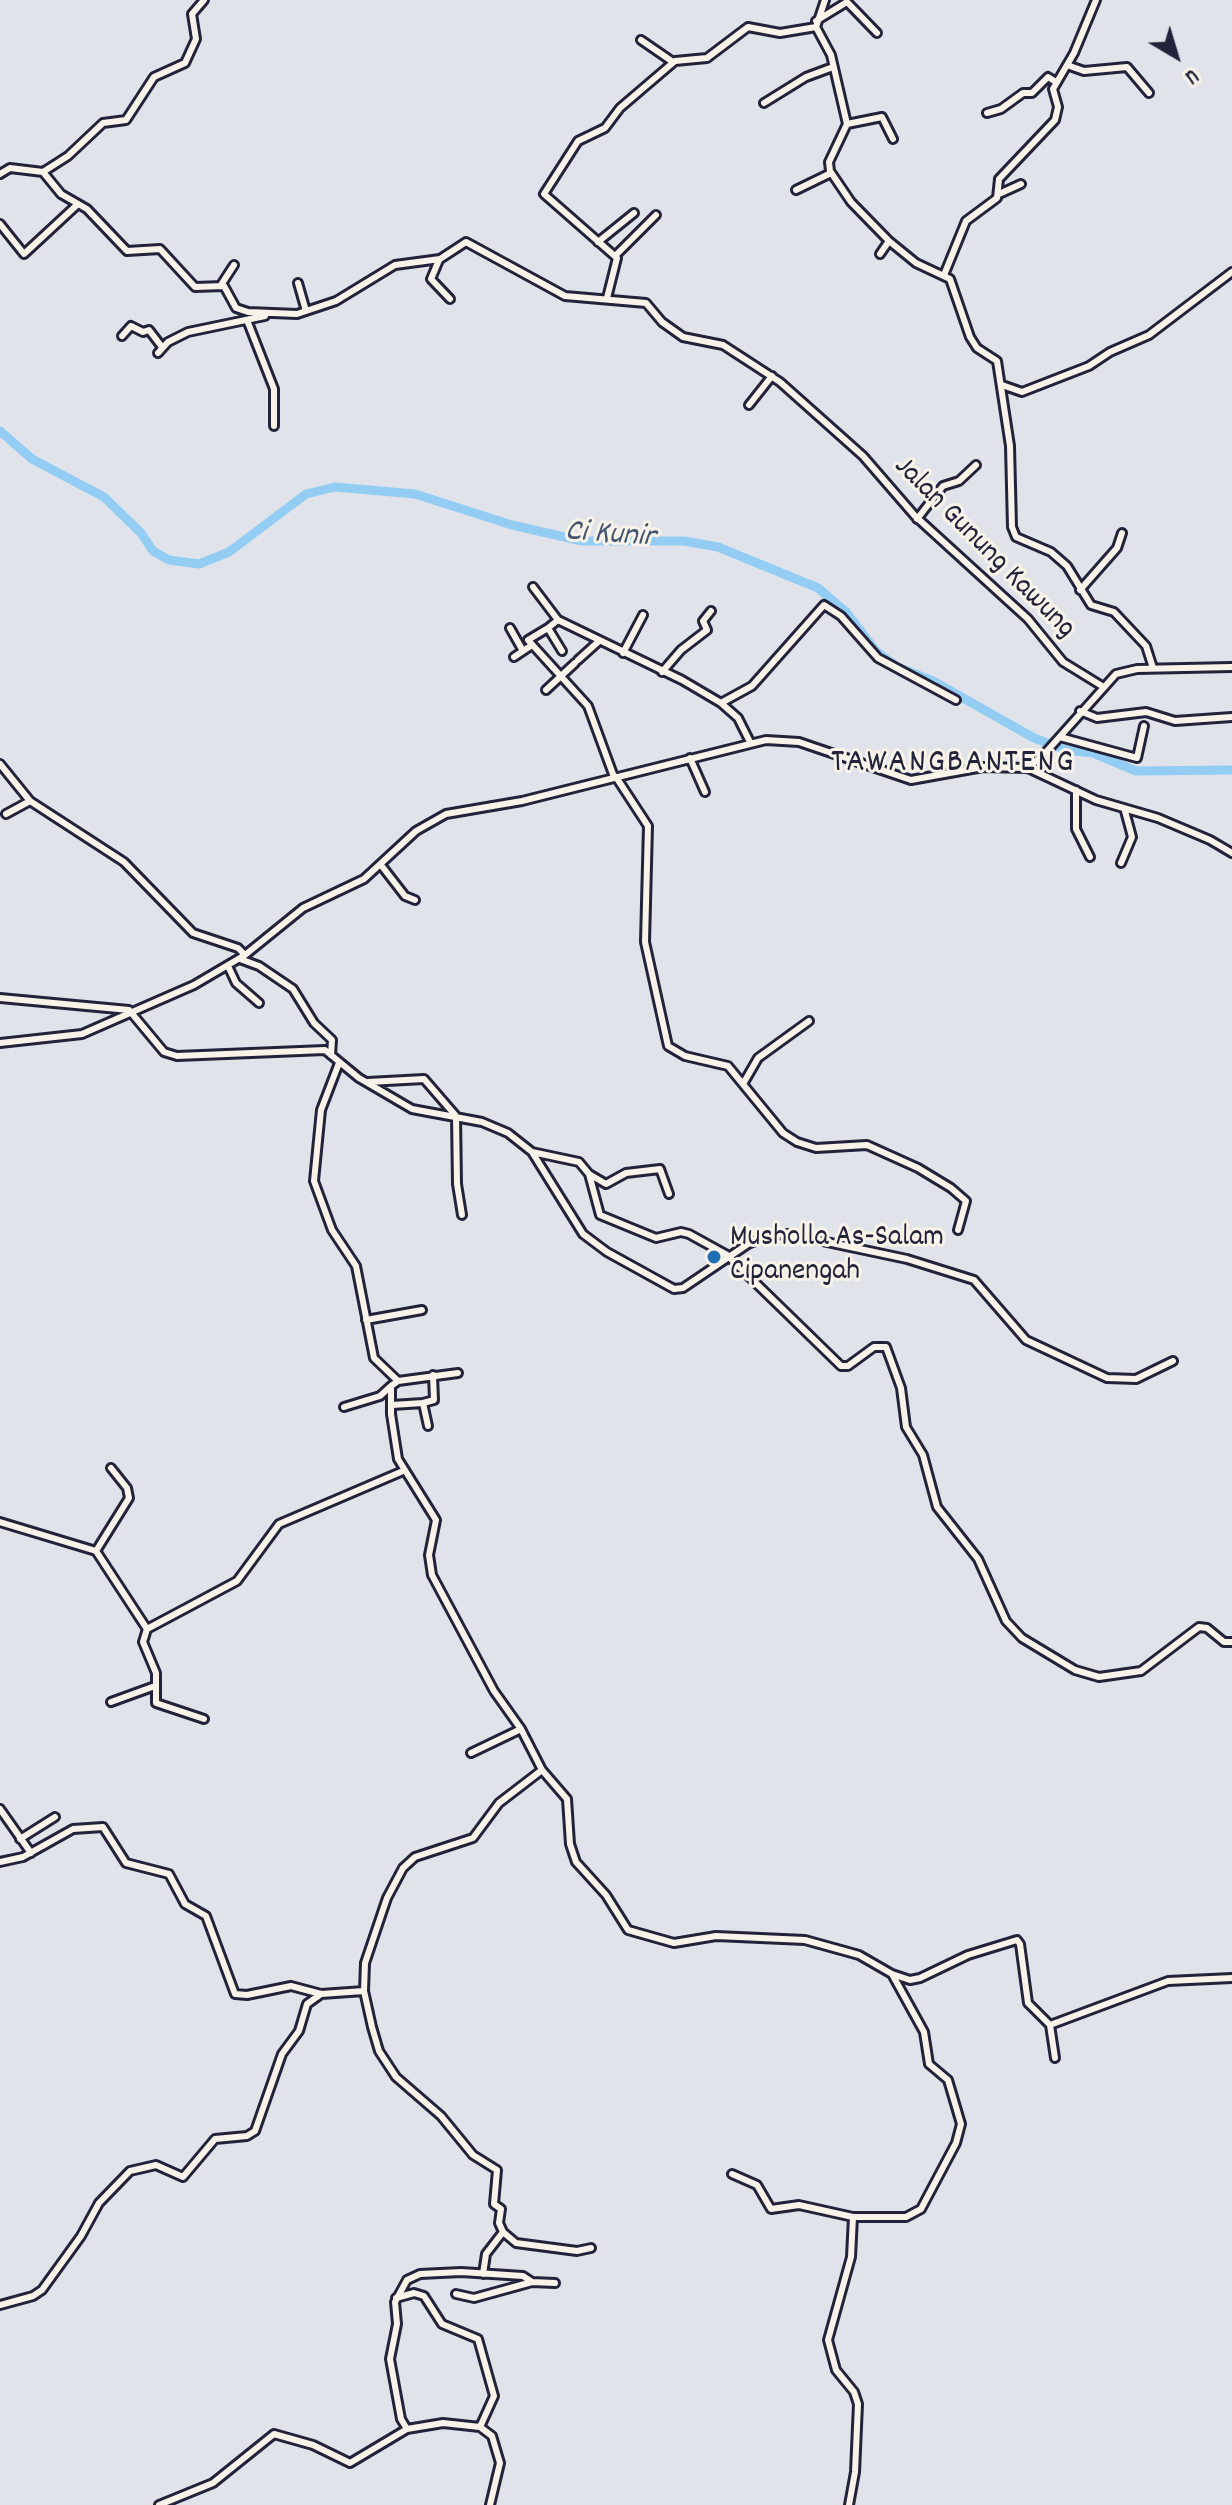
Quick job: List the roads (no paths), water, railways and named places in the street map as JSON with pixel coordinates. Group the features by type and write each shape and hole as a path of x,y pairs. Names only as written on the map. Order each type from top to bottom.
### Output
{"street":[{"path":"0,174 10,168 43,172 68,156 103,123 126,120 154,77 185,63 196,39 192,14 204,0"},
{"path":"825,0 816,24 833,67 847,124 829,162 831,173 851,202 889,241 916,263 944,275 954,287 964,324 973,343 997,361 1010,446 1012,527 1019,541 1055,554 1071,571 1091,605 1114,612 1151,651 1153,668"},
{"path":"999,194 999,179 1055,120 1058,107 1053,89 1096,0"},
{"path":"607,298 618,262 615,256 545,192 578,141 605,128 620,108 673,62 688,57 707,58 748,27 780,33 816,24 847,2 877,33"},
{"path":"641,40 673,62"},
{"path":"1067,65 1084,71 1127,67 1149,93"},
{"path":"764,103 806,77 833,67"},
{"path":"987,113 1001,109 1023,93 1032,93 1048,77 1056,82"},
{"path":"847,124 882,117 893,139"},
{"path":"43,172 61,194 78,204 127,251 160,249 195,287 221,285"},
{"path":"796,190 831,173"},
{"path":"944,275 967,220 999,194 1021,184"},
{"path":"0,224 24,254 78,204"},
{"path":"598,242 634,213"},
{"path":"615,256 656,215"},
{"path":"880,254 889,241"},
{"name":"Jalan Gunung Kawung","path":"440,259 466,242 550,291 565,296 646,303 662,322 683,337 723,345 772,376 863,456 917,519 1028,619 1063,662 1102,686"},
{"path":"440,259 431,279 450,299"},
{"path":"122,336 131,326 144,332 149,330 160,350 188,332 266,315 306,311 336,301 395,265 440,259"},
{"path":"234,265 223,277 221,285 236,308 266,315"},
{"path":"1002,385 1022,392 1089,366 1110,352 1149,335 1232,272"},
{"path":"298,283 306,311"},
{"path":"247,320 274,389 274,426"},
{"path":"749,405 772,376"},
{"path":"917,519 943,486 959,481 976,465"},
{"path":"1080,590 1117,548 1122,533"},
{"path":"533,587 558,620 721,703 738,718 750,742"},
{"path":"721,703 752,686 824,605 841,616 884,662 956,700"},
{"path":"662,672 681,650 707,630 703,621 711,611"},
{"path":"623,653 643,615"},
{"path":"558,620 528,637 590,711 615,777 648,826 645,942 666,1040 676,1053 723,1062 783,1133 797,1142 816,1148 867,1145 918,1168 951,1188 966,1203 958,1230"},
{"path":"510,628 523,651"},
{"path":"548,628 562,651"},
{"path":"546,690 598,642"},
{"path":"514,657 532,645"},
{"path":"1028,768 1116,674 1153,668 1232,667"},
{"path":"1080,711 1097,718 1146,712 1175,721 1232,717"},
{"path":"1058,739 1137,758 1144,726"},
{"path":"0,1043 67,1038 131,1015 228,966 303,908 364,879 416,831 446,814 522,801 750,742 799,742 911,780 983,767 1028,768 1125,811 1158,818 1232,853"},
{"path":"690,758 705,792"},
{"path":"0,764 30,801 124,862 193,933 238,948 242,957 293,989 314,1023 332,1040 331,1055"},
{"path":"1076,790 1076,829 1090,857"},
{"path":"6,814 30,801"},
{"path":"1121,863 1132,837 1125,811"},
{"path":"381,865 405,896 415,900"},
{"path":"228,966 236,983 259,1003"},
{"path":"0,998 121,1007 168,1054 318,1049 412,1109 456,1116 508,1133 532,1152 583,1234 607,1252 674,1289 683,1288 731,1258 780,1233 907,1259 974,1280 1026,1340 1107,1378 1136,1379 1173,1361"},
{"path":"743,1084 756,1060 809,1021"},
{"path":"339,1063 321,1110 314,1181 332,1230 356,1266 374,1358 394,1384 392,1405 398,1459 436,1520 429,1555 432,1575 494,1691 521,1729 542,1770 567,1799 570,1844 576,1862 606,1895 631,1932 674,1943 716,1936 818,1942 859,1955 892,1974 910,1980 968,1955 1017,1940 1028,2003 1050,2025 1055,2058"},
{"path":"364,1081 424,1079 456,1116 457,1184 462,1215"},
{"path":"532,1152 571,1159 606,1184 626,1173 660,1169 669,1194"},
{"path":"589,1174 600,1215 656,1238 681,1232 689,1234 731,1258 841,1366 848,1366 874,1347 886,1347 901,1388 906,1427 923,1455 937,1507 978,1559 1006,1621 1022,1638 1075,1670 1099,1677 1145,1670 1199,1627 1207,1628 1224,1642 1232,1642"},
{"path":"366,1320 422,1310"},
{"path":"344,1407 364,1398 380,1396 394,1384 458,1373"},
{"path":"392,1405 434,1400 433,1375"},
{"path":"423,1403 428,1426"},
{"path":"96,1551 129,1498 127,1488 111,1468"},
{"path":"204,1719 160,1706 154,1698 155,1668 143,1642 147,1629 237,1581 279,1524 403,1471"},
{"path":"0,1522 96,1551 147,1629"},
{"path":"111,1702 155,1686"},
{"path":"471,1753 521,1729"},
{"path":"542,1770 499,1803 473,1838 415,1857 403,1868 365,1963 364,1991 378,2048 399,2081 441,2116 473,2155 497,2170 494,2204 501,2209 499,2223 503,2232 516,2243 577,2251 591,2248"},
{"path":"0,1809 31,1853"},
{"path":"20,1839 55,1817"},
{"path":"0,1862 31,1853 73,1829 103,1827 126,1863 169,1874 183,1902 206,1916 235,1994 247,1995 291,1986 305,1987 321,1994 364,1991"},
{"path":"732,2174 757,2185 772,2209 799,2205 853,2217 906,2217 921,2209 956,2143 961,2124 948,2080 929,2064 924,2032 892,1974"},
{"path":"1050,2025 1168,1981 1232,1978"},
{"path":"0,2305 33,2296 42,2290 81,2236 99,2203 130,2171 156,2165 183,2177 215,2139 247,2136 255,2131 282,2054 299,2031 307,2004 321,1994"},
{"path":"849,2505 855,2472 858,2404 854,2392 836,2370 828,2340 851,2257 853,2217"},
{"path":"483,2274 486,2254 503,2232"},
{"path":"407,2429 401,2419 390,2362 397,2327 396,2298 401,2287 414,2275 523,2276 532,2282"},
{"path":"456,2294 474,2298 532,2282 555,2283"},
{"path":"396,2298 414,2293 424,2296 442,2324 478,2339 494,2396 480,2427"},
{"path":"159,2505 213,2483 274,2434 313,2445 346,2464 407,2429 443,2423 480,2427 492,2436 500,2457 490,2505"}],"waterway":[{"name":"Ci Kunir","path":"0,431 32,459 104,497 141,533 153,551 169,560 199,564 229,552 306,494 335,487 415,494 512,525 582,541 684,541 718,547 818,588 846,612 876,651 897,667 933,681 1034,738 1066,750 1093,753 1136,771 1232,770"}],"place":[{"name":"Musholla As-Salam Cipanengah","path":"714,1257"}],"district":[{"name":"TAWANGBANTENG","path":"953,765"}]}
